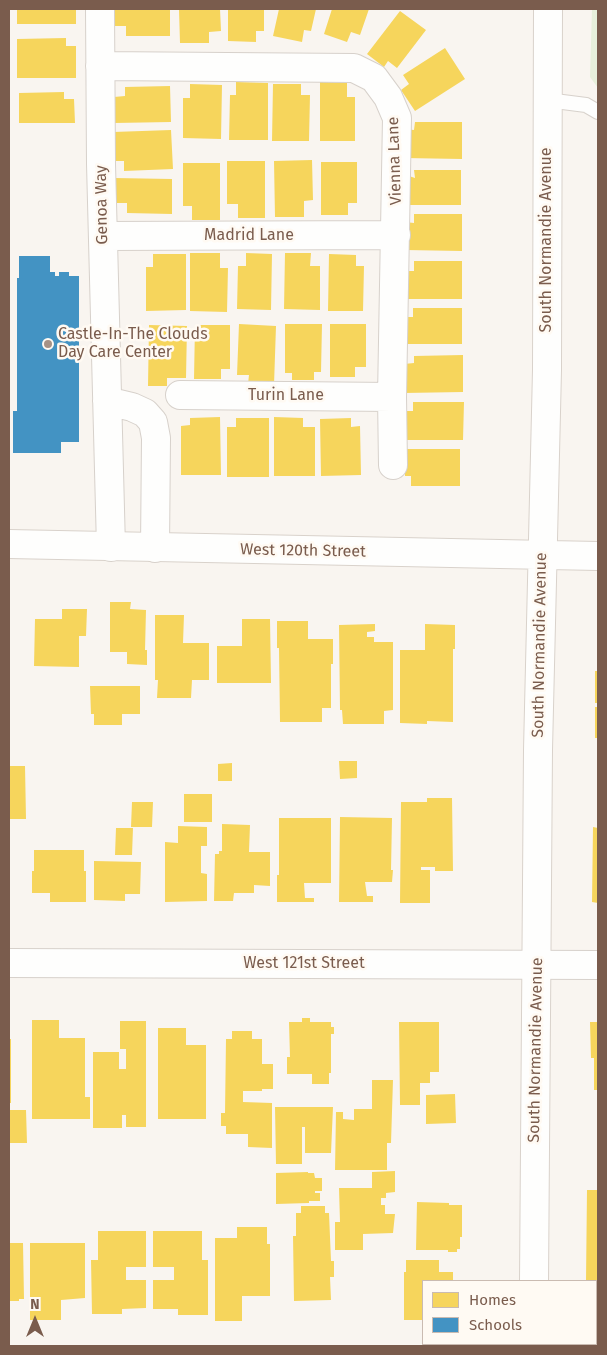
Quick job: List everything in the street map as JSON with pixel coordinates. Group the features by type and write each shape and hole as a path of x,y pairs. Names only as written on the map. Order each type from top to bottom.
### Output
{"street":[{"name":"Genoa Way","path":"100,9 103,236 111,547"},
{"name":"South Normandie Avenue","path":"534,1280 538,740 546,370 548,9"},
{"name":"Vienna Lane","path":"100,66 354,68 374,78 388,97 396,118 396,235 392,397 393,465"},
{"name":"Madrid Lane","path":"103,236 396,235"},
{"name":"Turin Lane","path":"180,395 392,397"},
{"path":"107,401 132,407 145,413 153,422 156,438 155,548"},
{"name":"West 120th Street","path":"9,544 598,556"},
{"name":"West 121st Street","path":"9,963 598,965"}],"lane":[{"path":"547,100 586,105 598,112"}],"green space":[{"path":"592,9 598,9 598,88 590,77"}],"building: Homes":[{"path":"17,9 76,9 76,24 17,24"},
{"path":"113,9 170,9 170,36 126,36 126,26 113,26"},
{"path":"179,9 220,9 221,31 209,32 209,43 180,43"},
{"path":"228,9 264,9 264,31 256,31 256,42 228,41"},
{"path":"279,9 316,9 311,31 304,30 302,42 273,36"},
{"path":"332,9 369,9 360,35 351,32 347,42 324,34"},
{"path":"400,11 426,30 397,68 388,61 384,67 367,54"},
{"path":"66,38 66,46 76,46 76,78 17,78 17,39"},
{"path":"445,48 465,79 415,111 401,90 409,84 403,75"},
{"path":"236,82 268,83 268,140 229,140 230,95 236,95"},
{"path":"320,82 347,83 347,97 355,97 355,141 320,141"},
{"path":"190,84 222,85 221,139 183,138 183,98 190,98"},
{"path":"273,84 301,84 301,95 310,95 309,141 272,141"},
{"path":"170,86 171,122 114,123 114,97 125,96 125,87"},
{"path":"64,92 64,99 74,99 75,123 19,123 19,93"},
{"path":"415,122 462,122 462,159 404,158 404,129 414,130"},
{"path":"171,130 173,169 124,171 124,161 113,161 113,132"},
{"path":"312,160 313,200 304,201 304,217 275,217 274,161"},
{"path":"227,161 265,161 265,218 238,218 238,204 227,204"},
{"path":"321,162 357,162 357,203 348,203 348,215 321,215"},
{"path":"183,163 220,163 220,220 192,220 192,206 183,206"},
{"path":"414,170 461,170 461,205 406,205 406,175 415,178"},
{"path":"114,178 172,179 172,214 127,213 127,203 114,203"},
{"path":"414,214 462,214 462,251 405,250 405,222 414,223"},
{"path":"190,253 220,253 220,268 228,268 227,312 190,311"},
{"path":"246,253 272,254 271,310 237,309 238,266 246,266"},
{"path":"285,253 311,253 310,266 320,266 320,310 284,309"},
{"path":"153,254 186,254 186,310 146,311 146,267 153,267"},
{"path":"329,254 356,255 356,266 364,266 363,311 328,311"},
{"path":"414,261 462,261 462,299 405,299 405,271 414,271"},
{"path":"413,308 462,308 462,344 405,344 405,317 413,317"},
{"path":"239,324 276,326 274,385 248,384 249,375 237,375"},
{"path":"285,324 322,324 321,372 314,372 314,380 292,380 292,373 285,373"},
{"path":"330,324 366,324 366,367 355,367 355,377 330,377"},
{"path":"149,325 187,326 186,378 167,378 167,386 148,386"},
{"path":"195,325 230,325 230,369 221,369 221,379 194,379"},
{"path":"463,355 463,392 404,393 404,364 414,363 414,356"},
{"path":"413,402 464,402 463,440 404,440 404,411 413,411"},
{"path":"220,417 221,475 181,475 181,426 190,425 190,418"},
{"path":"274,417 303,418 303,427 315,427 315,476 274,476"},
{"path":"236,418 269,418 269,477 227,477 227,427 236,427"},
{"path":"351,418 351,427 360,426 361,475 321,476 320,419"},
{"path":"405,449 460,449 460,486 411,486 411,476 405,476"},
{"path":"110,602 131,602 130,609 146,610 145,650 147,650 147,665 127,664 127,652 110,652"},
{"path":"62,609 87,609 86,636 79,636 79,667 34,666 35,619 62,619"},
{"path":"155,615 184,615 183,643 209,643 209,680 192,680 191,698 157,698 158,680 155,680"},
{"path":"242,619 270,619 271,683 217,683 217,646 242,646"},
{"path":"277,621 308,621 308,639 333,639 331,708 322,708 322,722 280,722"},
{"path":"375,624 375,631 367,632 367,637 374,637 374,642 393,642 393,710 384,711 384,724 343,724 342,710 340,710 339,625"},
{"path":"425,624 455,625 455,649 453,649 453,722 427,721 427,724 400,723 400,650 425,650"},
{"path":"595,671 598,671 598,703 595,703"},
{"path":"90,686 140,686 140,714 122,714 122,725 94,725 94,714 91,714"},
{"path":"595,707 598,707 598,738 595,738"},
{"path":"339,761 357,761 357,778 340,779"},
{"path":"232,763 232,781 218,781 218,764"},
{"path":"9,766 25,766 26,819 9,819"},
{"path":"184,794 212,794 212,822 184,822"},
{"path":"427,798 452,798 453,871 435,871 435,867 421,867 421,870 430,870 430,903 400,903 401,802 427,802"},
{"path":"132,802 153,802 152,827 131,827"},
{"path":"340,817 392,818 392,882 365,882 367,896 373,896 373,902 339,902"},
{"path":"279,818 331,818 331,883 304,883 305,898 314,898 314,902 277,902"},
{"path":"222,824 250,825 249,852 270,852 270,886 254,885 254,893 234,893 233,901 214,901 215,854 219,854 219,851 222,851"},
{"path":"178,826 207,827 207,846 201,846 201,873 207,874 207,901 165,902 165,842 178,843"},
{"path":"593,827 598,828 598,903 592,902"},
{"path":"116,828 133,828 132,855 115,855"},
{"path":"34,850 84,850 86,902 50,902 50,893 32,893"},
{"path":"94,861 141,862 140,894 125,894 125,901 94,900"},
{"path":"302,1018 310,1018 310,1022 331,1022 331,1027 334,1027 334,1034 331,1034 331,1073 329,1073 329,1084 312,1084 312,1074 287,1074 287,1057 290,1057 289,1022 302,1022"},
{"path":"32,1020 59,1020 59,1038 85,1038 85,1097 90,1097 90,1119 32,1119"},
{"path":"120,1021 146,1021 146,1127 126,1127 126,1115 122,1115 122,1128 93,1128 93,1052 119,1052 119,1069 126,1069 126,1049 120,1049"},
{"path":"399,1022 439,1022 439,1072 430,1072 430,1083 420,1083 420,1105 400,1105"},
{"path":"590,1022 598,1022 598,1090 594,1090 594,1058 591,1058"},
{"path":"158,1028 186,1028 186,1045 206,1045 206,1119 158,1119"},
{"path":"232,1031 252,1031 252,1039 262,1039 262,1064 273,1064 273,1089 243,1091 243,1102 272,1103 272,1148 248,1147 248,1134 226,1134 226,1126 221,1126 221,1113 225,1113 226,1039 232,1039"},
{"path":"9,1039 11,1039 11,1103 9,1103"},
{"path":"372,1080 393,1080 391,1143 387,1143 387,1170 335,1170 336,1112 343,1112 343,1119 354,1120 354,1109 372,1109"},
{"path":"455,1094 456,1123 426,1124 426,1095"},
{"path":"275,1107 333,1107 331,1153 305,1153 305,1127 302,1127 302,1164 276,1164"},
{"path":"9,1110 26,1110 27,1143 9,1143"},
{"path":"395,1171 395,1192 386,1193 386,1198 381,1198 381,1205 385,1205 385,1214 395,1214 393,1233 363,1234 363,1250 335,1250 335,1222 340,1222 339,1188 372,1188 372,1172"},
{"path":"276,1173 314,1173 315,1178 322,1178 322,1191 315,1191 315,1193 320,1193 320,1201 276,1204"},
{"path":"587,1190 598,1190 598,1289 597,1280 586,1280"},
{"path":"417,1202 462,1205 462,1237 460,1237 460,1249 457,1249 457,1252 448,1252 448,1250 416,1250"},
{"path":"301,1206 325,1206 325,1213 329,1213 331,1261 334,1261 334,1277 330,1277 331,1300 294,1301 293,1236 296,1236 296,1213 301,1213"},
{"path":"237,1227 267,1227 267,1244 270,1244 270,1296 242,1296 242,1321 215,1321 215,1238 237,1238"},
{"path":"98,1231 146,1231 146,1267 126,1267 126,1280 146,1280 146,1308 122,1309 122,1314 92,1314 91,1260 98,1260"},
{"path":"153,1231 202,1231 202,1260 208,1260 208,1315 178,1315 178,1309 153,1309 153,1280 174,1280 174,1267 153,1267"},
{"path":"9,1243 23,1243 24,1299 19,1299 19,1301 9,1301"},
{"path":"30,1243 85,1243 85,1298 61,1300 61,1320 30,1320"},
{"path":"406,1260 439,1260 439,1272 453,1272 453,1280 422,1280 422,1320 404,1320 404,1272 406,1272"}],"building: Schools":[{"name":"Castle-In-The Clouds Day Care Center","path":"19,256 50,256 50,272 55,272 55,276 59,276 59,272 69,272 69,276 79,276 79,442 61,442 61,453 13,453 13,411 17,411 17,278 19,278"}],"place":[{"name":"Castle-In-The Clouds Day Care Center","path":"48,344"}]}
